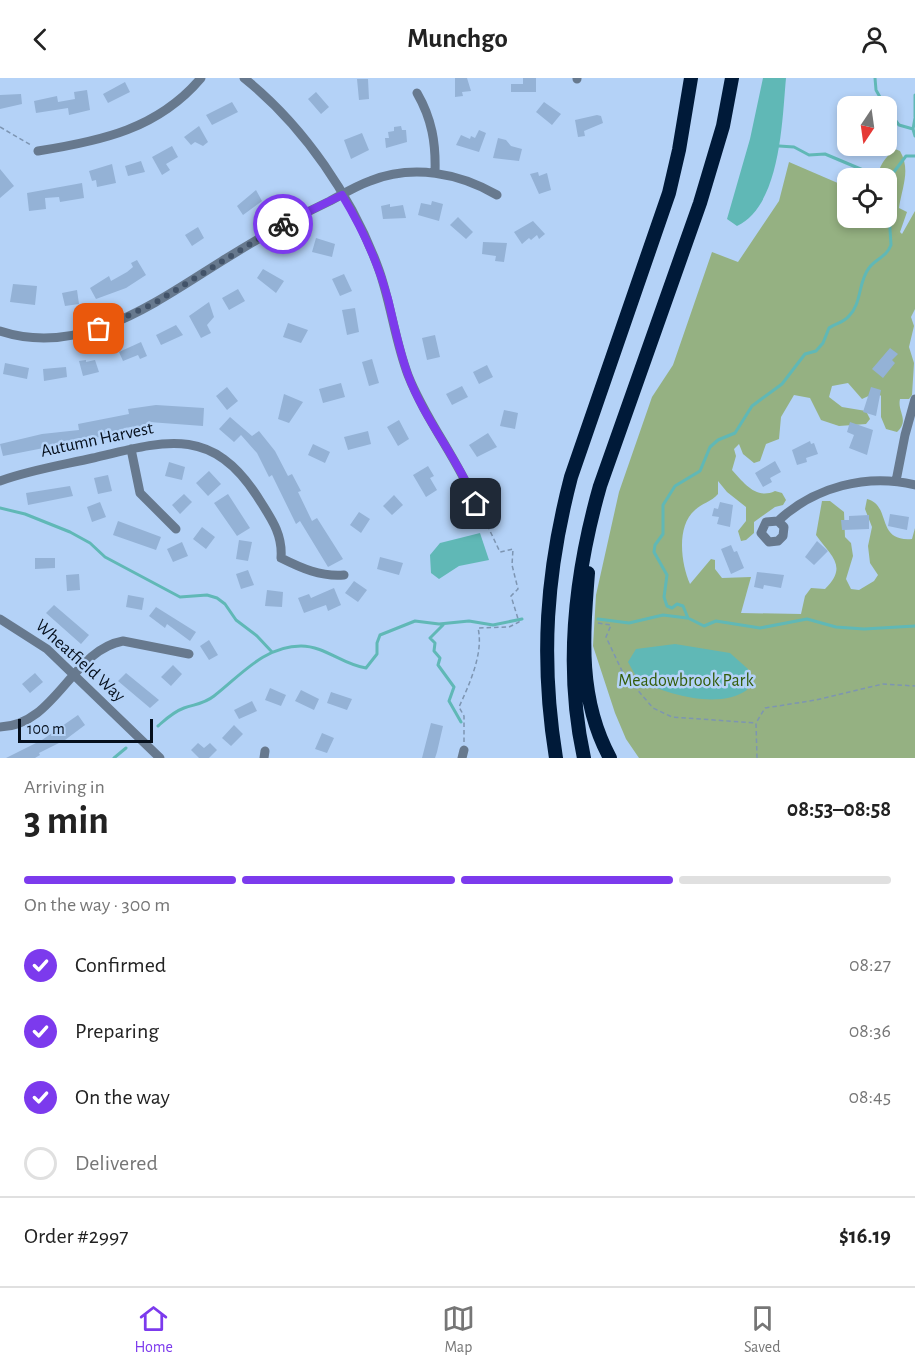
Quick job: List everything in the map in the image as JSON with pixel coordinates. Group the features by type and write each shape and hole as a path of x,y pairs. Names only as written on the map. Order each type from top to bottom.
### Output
{"highway":[{"path":"554,758 546,681 548,598 561,518 572,477 669,193 691,78"},
{"path":"584,758 574,679 576,600 589,524 710,171 723,126 732,78"},
{"path":"609,758 598,737 589,709 585,678 586,600 594,525 634,388"}],"street":[{"path":"38,151 86,143 131,130 163,113 201,78"},
{"path":"244,78 301,134 357,220 378,269 407,373 424,413 463,476 476,504"},
{"path":"417,93 426,109 434,136 435,173"},
{"path":"0,331 32,338 55,338 99,329 153,304 275,228 386,176 435,173 468,180 497,195"},
{"path":"896,481 904,435 915,399"},
{"name":"Autumn Harvest","path":"0,481 131,449 177,441 208,448 221,456 247,479 277,526 282,546 281,558 306,570 332,576 344,575"},
{"path":"131,449 141,493 176,530"},
{"path":"778,521 791,509 826,491 856,483 896,481 915,485"},
{"name":"Wheatfield Way","path":"0,619 47,649 160,758"},
{"path":"0,727 16,725 40,710 104,646 123,641 189,654"}],"path":[{"path":"0,127 24,139 38,151"},
{"path":"463,754 464,716 459,707 477,657 480,636 478,628 499,628 520,622 511,596 518,589 512,565 513,549 500,552 476,504"},
{"path":"597,623 611,625 606,637 623,673 653,708 672,717 756,723"},
{"path":"757,758 756,723 760,712 771,705 816,700 883,684 915,686"}],"green space":[{"name":"Meadowbrook Park","path":"897,150 900,151 905,165 905,179 899,208 907,212 900,232 902,234 915,211 915,309 911,317 914,326 909,347 914,363 912,395 909,399 900,399 903,420 901,428 897,432 886,429 881,417 881,396 877,392 862,399 848,383 832,386 829,397 842,407 866,411 870,419 866,424 839,426 821,420 810,398 794,395 781,417 779,439 766,444 760,461 754,463 743,454 739,444 734,449 736,456 732,470 756,492 782,493 786,500 783,505 775,507 754,522 754,533 741,541 738,531 746,521 746,507 727,492 718,481 718,494 689,517 682,546 684,566 690,584 711,559 715,560 715,569 722,578 751,577 741,613 801,614 805,596 811,588 825,589 836,574 835,561 816,535 822,501 830,501 844,512 845,537 851,543 853,556 846,579 851,589 859,590 874,581 878,575 870,563 868,546 872,527 865,509 867,499 879,508 893,535 912,539 915,528 915,758 639,758 626,739 615,713 593,646 596,595 619,492 652,397 673,365 712,252 738,262 779,201 789,162 837,183 837,228 897,228 897,168 880,168 888,156 897,156"}],"shaded area":[{"path":"763,78 786,78 780,138 771,181 763,200 752,215 737,226 727,219 750,139"},
{"path":"480,533 489,560 459,566 439,579 431,573 430,555 440,543"},
{"path":"675,644 730,653 748,669 747,690 722,699 692,698 677,695 638,680 628,662 636,649"}],"building":[{"path":"455,78 467,78 471,91 462,92 463,96 455,97"},
{"path":"523,78 536,78 536,92 511,92 511,84 523,84"},
{"path":"357,79 368,79 369,99 359,100"},
{"path":"125,82 130,92 108,103 103,94"},
{"path":"87,90 90,110 69,115 68,108 36,113 34,101 57,96 58,102 75,99 74,92"},
{"path":"316,92 329,107 321,114 308,99"},
{"path":"21,94 22,104 0,109 0,95"},
{"path":"232,102 238,112 212,125 206,115"},
{"path":"544,102 561,114 552,125 536,112"},
{"path":"601,116 603,123 584,131 585,136 578,137 575,120"},
{"path":"199,126 208,142 203,146 195,142 191,145 184,137"},
{"path":"401,126 402,130 406,130 407,142 386,148 385,138 389,138 388,132 394,131 394,127"},
{"path":"479,130 486,133 479,152 456,145 461,135 470,139 471,136 475,138"},
{"path":"362,133 369,150 351,159 344,140"},
{"path":"498,138 506,140 511,146 522,149 519,161 493,158"},
{"path":"172,146 178,157 166,164 170,170 162,175 152,157"},
{"path":"141,161 145,172 128,176 125,166"},
{"path":"112,164 116,183 97,187 96,180 92,181 89,171"},
{"path":"0,169 14,186 0,198"},
{"path":"538,172 539,176 547,173 551,190 539,194 530,174"},
{"path":"82,183 84,198 60,202 59,197 45,198 46,209 29,211 27,193"},
{"path":"256,190 262,201 243,215 237,206"},
{"path":"432,201 443,204 439,221 418,215 421,203 431,205"},
{"path":"390,204 390,207 403,205 406,218 383,219 381,206"},
{"path":"458,217 473,232 466,239 450,225"},
{"path":"533,221 545,234 539,239 537,235 531,240 529,238 522,244 514,232"},
{"path":"198,227 204,238 192,246 185,235"},
{"path":"316,238 335,244 332,257 312,252"},
{"path":"483,242 507,243 504,262 495,261 496,256 482,254"},
{"path":"137,260 146,275 126,288 96,299 90,288 109,276 111,281 127,272 133,267 131,263"},
{"path":"263,269 284,281 276,293 257,278"},
{"path":"344,274 352,291 340,296 332,279"},
{"path":"13,284 37,286 35,305 10,302"},
{"path":"238,289 245,301 229,310 222,298"},
{"path":"77,290 79,304 65,306 62,293"},
{"path":"209,302 214,317 207,325 211,333 201,338 189,316"},
{"path":"355,308 359,332 347,335 342,310"},
{"path":"288,323 308,330 301,343 283,337"},
{"path":"176,325 183,335 161,345 156,335"},
{"path":"435,335 440,357 427,360 422,338"},
{"path":"141,342 147,356 140,359 138,355 123,361 119,352"},
{"path":"890,348 898,354 892,360 895,363 883,378 872,369"},
{"path":"372,359 379,383 369,386 362,362"},
{"path":"86,360 86,362 95,360 99,372 83,376 79,361"},
{"path":"5,363 29,368 27,379 3,374"},
{"path":"487,365 493,377 479,384 473,372"},
{"path":"66,367 67,377 44,381 43,369"},
{"path":"341,383 345,397 323,403 319,389"},
{"path":"462,386 468,397 452,405 446,394"},
{"path":"227,387 238,401 227,410 216,396"},
{"path":"871,387 881,390 876,416 863,412"},
{"path":"284,394 303,402 289,423 278,419"},
{"path":"156,405 204,408 203,426 149,422 150,425 124,428 125,432 3,456 0,444 42,434 79,430 78,424 129,414 128,409"},
{"path":"504,410 518,413 515,429 500,426"},
{"path":"230,417 252,436 259,431 275,451 288,476 292,474 301,491 298,492 312,521 317,518 343,559 328,567 300,521 296,524 272,475 269,477 257,453 241,435 234,442 219,429"},
{"path":"399,420 409,439 398,446 387,427"},
{"path":"850,422 873,430 867,455 849,448 854,435 847,432"},
{"path":"368,431 371,444 348,450 344,437"},
{"path":"488,433 497,447 477,457 469,445"},
{"path":"810,441 811,444 814,443 818,454 806,458 807,462 797,465 792,450"},
{"path":"313,444 330,452 325,463 308,455"},
{"path":"775,461 781,472 770,478 772,482 763,487 755,473"},
{"path":"169,462 185,467 182,480 165,476"},
{"path":"428,466 434,476 430,478 437,490 426,497 413,475"},
{"path":"209,471 221,484 208,496 196,483"},
{"path":"108,475 112,491 98,494 94,478"},
{"path":"70,486 73,496 28,505 26,493"},
{"path":"184,494 192,502 180,514 172,505"},
{"path":"228,494 250,528 237,536 214,503"},
{"path":"394,495 403,505 392,515 383,506"},
{"path":"100,502 106,517 92,522 87,507"},
{"path":"720,502 733,505 730,527 717,524 719,517 712,516 714,508 718,509"},
{"path":"359,512 370,519 361,533 350,525"},
{"path":"890,514 909,517 907,530 888,526"},
{"path":"869,515 869,529 842,530 841,520 849,520 849,516"},
{"path":"118,521 161,537 156,550 113,535"},
{"path":"202,527 215,537 206,549 193,539"},
{"path":"239,540 252,542 248,561 236,559"},
{"path":"817,541 828,551 814,565 805,557"},
{"path":"182,542 188,556 173,562 167,549"},
{"path":"731,545 734,552 737,551 744,568 731,574 721,549"},
{"path":"380,557 403,563 399,575 377,569"},
{"path":"35,558 55,558 55,568 35,569"},
{"path":"248,570 254,585 241,589 236,574"},
{"path":"757,572 784,575 781,588 764,585 763,589 754,587"},
{"path":"79,574 80,590 67,591 66,575"},
{"path":"354,581 367,590 358,602 345,593"},
{"path":"334,588 341,605 328,611 326,605 304,613 298,598 309,594 311,598"},
{"path":"267,590 283,592 282,607 265,606"},
{"path":"128,595 144,598 142,610 126,607"},
{"path":"54,605 89,635 81,644 46,613"},
{"path":"156,607 196,632 190,641 167,624 165,628 149,616"},
{"path":"209,640 218,655 209,660 200,646"},
{"path":"173,665 182,674 171,686 161,677"},
{"path":"35,673 43,682 30,693 22,684"},
{"path":"126,673 159,700 150,708 118,681"},
{"path":"270,688 286,695 281,706 265,700"},
{"path":"301,690 319,699 314,710 295,701"},
{"path":"331,692 352,699 347,710 327,703"},
{"path":"252,701 257,711 239,719 234,710"},
{"path":"78,715 85,725 65,740 39,753 40,755 35,758 6,758 42,740"},
{"path":"431,723 443,726 437,752 435,758 422,758"},
{"path":"234,725 243,734 231,746 222,738"},
{"path":"322,733 334,738 327,753 315,749"},
{"path":"198,743 204,748 210,743 217,750 209,758 199,758 191,750"}],"waterway":[{"path":"875,78 876,90 879,96"},
{"path":"915,95 915,117"},
{"path":"913,129 915,118"},
{"path":"897,122 913,129 915,136"},
{"path":"779,146 794,147 809,155 825,154 858,168"},
{"path":"915,156 906,156 887,181 891,245 866,274 853,311 844,320 829,328 823,343 816,351 805,354 782,384 752,406 735,433 718,440 710,447 700,471 675,486 663,505 663,534 655,545 654,552 667,575 664,597 667,606 672,608 677,604 683,606 688,618 704,626 716,621 760,628 807,619 836,627 864,629 915,626"},
{"path":"0,508 25,514 70,532 90,543 105,557 180,597 207,595 217,598 225,604 236,620 257,636 272,652"},
{"path":"598,619 629,623 663,615 687,618"},
{"path":"158,726 176,712 210,699 253,664 275,651 288,647 301,646 318,649 366,668 377,654 380,635 415,621 439,624 469,621 493,625 522,619"},
{"path":"443,625 430,638 435,643 434,651 440,658 438,665 454,687 449,701 461,722"},
{"path":"114,758 126,748"}],"way so far":[{"path":"99,329 153,304 283,224"}],"route":[{"path":"283,224 342,195 357,220 378,269 407,373 424,413 463,476 476,504"}]}
